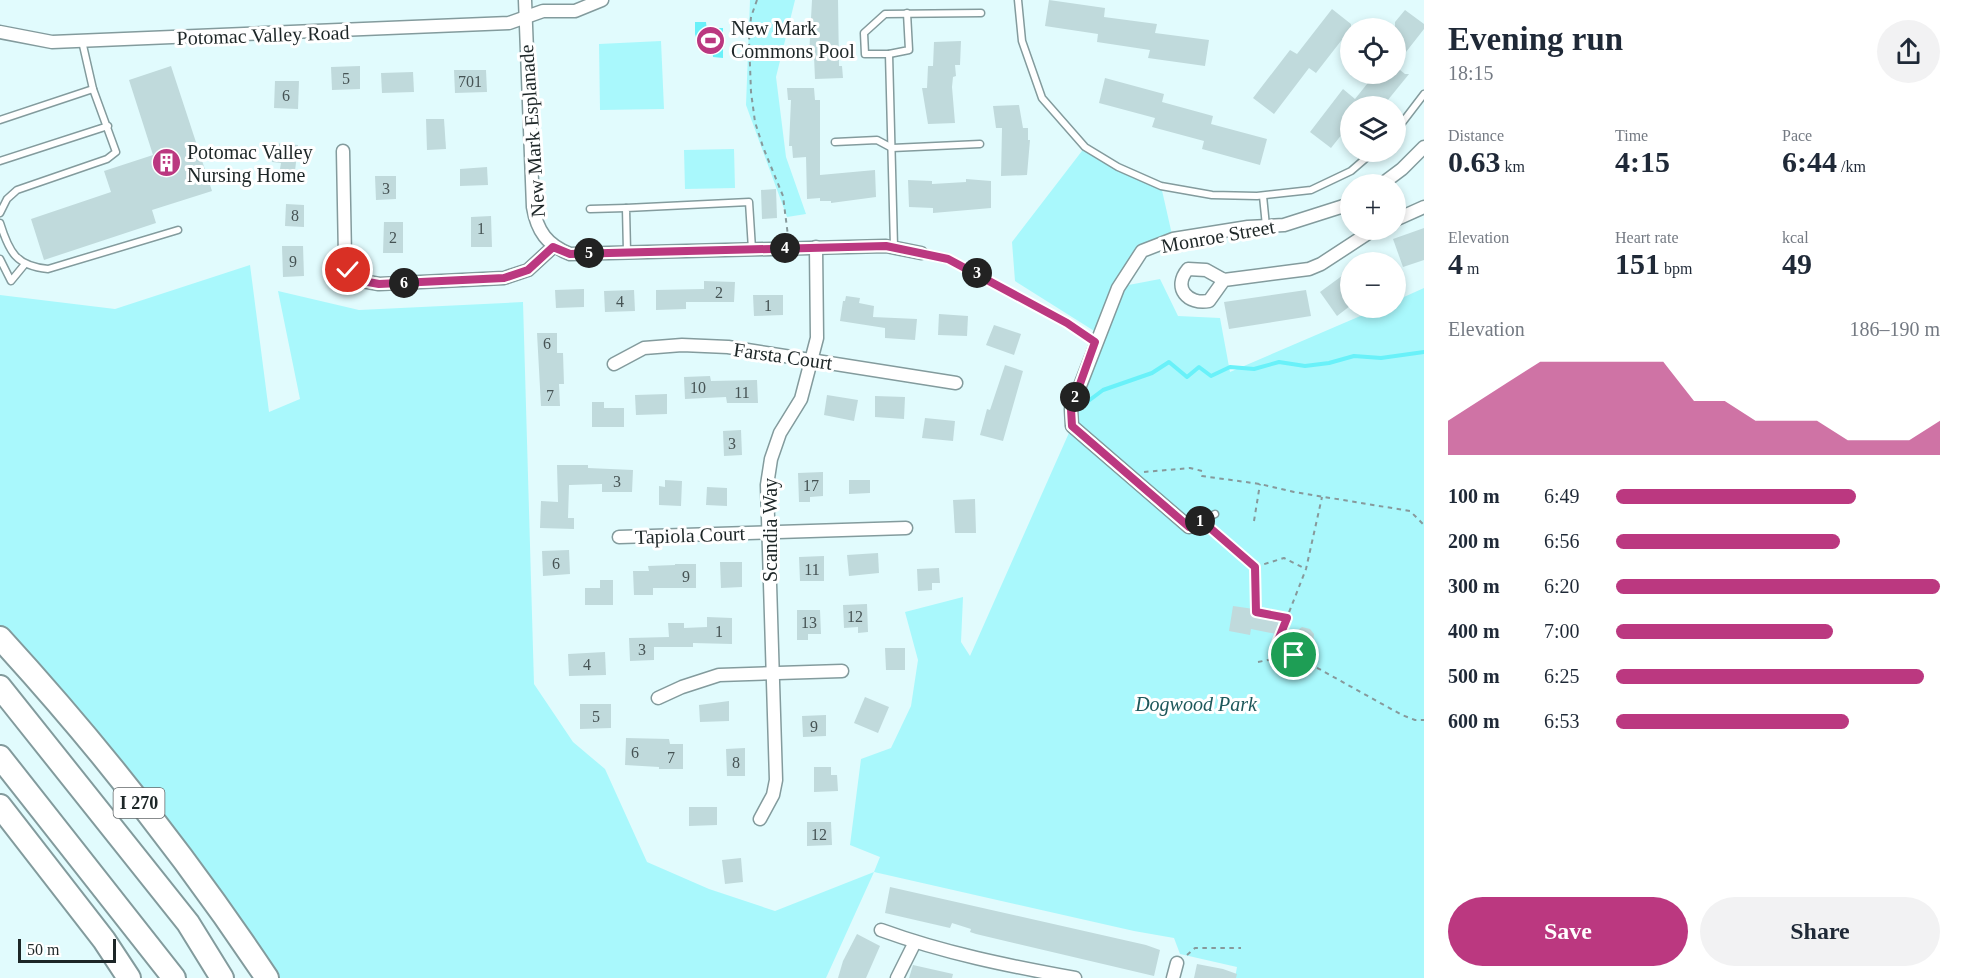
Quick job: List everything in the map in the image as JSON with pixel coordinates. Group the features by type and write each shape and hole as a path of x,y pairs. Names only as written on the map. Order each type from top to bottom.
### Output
{"highway":[{"name":"I 270","path":"0,638 126,786 218,904 267,978"},
{"name":"I 270","path":"0,687 188,923 222,978"},
{"path":"0,757 174,978"},
{"path":"2,810 104,940 129,978"}],"street":[{"name":"New Mark Esplanade","path":"525,0 533,207 536,223 553,247"},
{"name":"Potomac Valley Road","path":"0,32 52,42 415,28 509,23 543,11 575,11 602,0"},
{"path":"1395,174 1424,147"},
{"path":"343,151 345,257 348,270 357,280 379,284 504,278 528,270 553,247 570,254 816,247 894,248 921,253"},
{"name":"Monroe Street","path":"1189,527 1072,426 1071,409 1095,342 1118,288 1142,251 1173,239 1284,225 1340,207"},
{"path":"1406,215 1424,207"},
{"path":"1224,280 1315,267 1357,240"},
{"name":"Scandia Way","path":"760,819 773,795 776,780 767,485 771,459 780,433 801,399 818,338 816,247"},
{"name":"Farsta Court","path":"614,364 644,348 682,345 728,347 956,383"},
{"name":"Tapiola Court","path":"619,537 906,528"},
{"path":"658,698 682,687 719,675 842,671"},
{"path":"881,930 1023,974 1075,978"},
{"path":"897,978 915,942"},
{"path":"1173,978 1176,963"}],"lane":[{"path":"1018,0 1022,41 1042,98 1085,147 1118,167 1161,186 1212,195 1263,196 1311,190 1351,171 1361,162"},
{"path":"907,13 909,50 889,54 865,54 864,33 885,14 907,13 981,14"},
{"path":"0,213 7,199 17,190 106,159 116,152 93,88 82,41"},
{"path":"889,54 894,248"},
{"path":"0,120 93,88"},
{"path":"1406,118 1424,94"},
{"path":"0,160 108,126"},
{"path":"835,141 877,140 892,148 980,144"},
{"path":"1263,196 1266,226"},
{"path":"590,209 749,202 752,249"},
{"path":"626,208 627,252"},
{"path":"0,223 16,258 30,267 48,269 178,230"},
{"path":"0,259 11,281 25,264"},
{"path":"1189,527 1215,514"}],"path":[{"path":"757,0 749,40 751,92 755,122 787,210 788,248"},
{"path":"921,253 948,259 982,276 1067,323 1095,342"},
{"path":"1130,474 1190,468 1202,471 1202,476 1260,483 1410,511 1424,525"},
{"path":"1254,521 1260,483"},
{"path":"1322,496 1306,569 1277,643 1294,655 1402,715 1415,720 1424,720"},
{"path":"1202,521 1255,567 1256,612 1287,618"},
{"path":"1255,567 1284,558 1306,569"},
{"path":"1258,662 1294,655"},
{"path":"1176,963 1182,962 1195,948 1241,948"}],"green space":[{"path":"750,0 795,0 776,77 786,157 806,214 787,217 746,105"},
{"path":"661,41 664,109 600,110 599,44"},
{"name":"Dogwood Park","path":"1085,147 1161,186 1173,239 1142,251 1118,287 1160,279 1178,316 1220,318 1230,372 1356,318 1406,318 1406,296 1424,288 1424,978 1235,978 1237,967 1180,954 1174,938 874,872 880,857 850,845 861,759 891,748 911,706 918,660 905,612 963,597 961,642 970,656 1072,426 1099,334 1015,281 1012,242"},
{"path":"734,149 735,188 685,189 684,150"},
{"path":"250,265 269,412 300,399 278,291 359,310 523,302 534,684 573,742 605,769 647,862 709,889 775,911 874,872 826,978 267,978 0,638 0,295 115,309"}],"shaded area":[{"name":"New Mark Commons Pool","path":"695,22 706,22 707,32 713,32 713,28 723,28 723,58 713,57 712,46 699,46 695,34"}],"building":[{"path":"812,0 838,0 839,66 842,66 843,78 815,79 814,56 809,56"},
{"path":"1049,0 1105,8 1104,17 1157,24 1155,33 1209,40 1205,66 1148,58 1150,50 1097,42 1098,34 1045,26"},
{"path":"1332,9 1343,18 1340,18 1340,42 1316,73 1309,68 1274,114 1253,98 1290,50 1297,54"},
{"path":"1405,10 1424,24 1424,29 1406,52 1406,18 1398,18"},
{"path":"961,41 960,65 955,65 956,76 953,77 952,87 955,123 928,124 922,88 927,88 928,66 933,66 934,42"},
{"name":"Potomac Valley Nursing Home","path":"171,66 212,191 152,210 156,223 44,260 31,219 111,192 104,171 153,155 129,80"},
{"path":"360,66 360,89 332,90 331,67"},
{"path":"454,70 486,70 487,92 455,93"},
{"path":"413,72 414,92 382,93 381,73"},
{"path":"1105,78 1164,94 1162,102 1213,116 1211,124 1267,139 1260,165 1202,149 1204,141 1152,127 1155,118 1099,103"},
{"path":"275,81 299,81 298,109 274,108"},
{"path":"1367,84 1401,84 1391,96 1357,96"},
{"path":"787,88 814,88 815,100 820,100 820,175 875,170 876,197 831,203 831,201 820,201 820,198 807,199 806,157 793,158 792,146 789,146 791,100 788,100"},
{"path":"1343,89 1351,96 1340,96 1340,137 1331,148 1310,132"},
{"path":"1019,105 1023,128 1028,128 1028,140 1030,140 1027,175 1001,176 1002,128 996,128 993,106"},
{"path":"426,119 444,119 446,149 427,150"},
{"path":"274,143 298,145 295,171 280,169 281,163 272,162"},
{"path":"487,167 488,185 460,186 460,169"},
{"path":"375,176 396,176 396,199 376,200"},
{"path":"966,179 991,181 991,208 933,213 933,208 909,207 908,180 932,181 932,184 966,182"},
{"path":"776,189 777,218 762,219 761,190"},
{"path":"286,204 304,205 304,227 285,226"},
{"path":"491,216 492,247 471,247 471,217"},
{"path":"384,222 403,222 403,253 383,253"},
{"path":"1424,228 1424,260 1406,266 1406,252 1398,252 1393,240 1406,240 1406,234"},
{"path":"282,246 303,246 304,276 283,277"},
{"path":"1340,277 1340,314 1337,316 1320,292"},
{"path":"704,281 735,282 734,302 686,302 686,309 656,310 656,290 704,289"},
{"path":"584,289 584,307 556,308 555,290"},
{"path":"634,290 635,311 605,312 604,291"},
{"path":"1306,290 1311,316 1229,329 1224,302"},
{"path":"753,295 783,295 783,315 754,316"},
{"path":"846,296 860,298 859,303 874,306 873,317 917,319 915,340 885,338 885,328 840,321"},
{"path":"939,314 968,316 967,336 938,335"},
{"path":"994,325 1021,334 1014,355 986,345"},
{"path":"537,333 557,333 557,353 563,353 564,384 559,384 560,406 541,406"},
{"path":"1005,365 1023,371 1003,441 980,435 987,409 990,410"},
{"path":"710,376 711,381 757,380 758,403 727,403 726,397 685,399 684,377"},
{"path":"667,394 667,414 636,415 635,395"},
{"path":"827,395 858,400 854,421 824,415"},
{"path":"875,396 905,397 904,419 875,417"},
{"path":"592,402 604,402 604,408 624,408 624,427 592,427"},
{"path":"925,418 955,421 953,441 922,438"},
{"path":"741,430 742,455 724,456 723,431"},
{"path":"557,465 588,465 588,468 633,470 632,492 602,492 602,484 569,485 568,518 574,518 574,529 540,528 541,501 558,502"},
{"path":"823,472 823,496 810,497 810,502 799,502 798,473"},
{"path":"665,480 682,481 681,506 659,505 659,486 665,487"},
{"path":"849,480 870,480 870,493 849,494"},
{"path":"707,487 727,488 727,506 706,505"},
{"path":"975,499 976,533 955,533 953,500"},
{"path":"569,550 570,574 543,576 542,551"},
{"path":"878,553 879,573 849,576 847,555"},
{"path":"824,556 824,581 800,581 799,557"},
{"path":"720,562 742,562 742,587 721,588"},
{"path":"696,564 696,588 653,588 653,595 634,595 633,571 649,571 648,566"},
{"path":"939,568 940,583 932,583 932,590 918,591 917,569"},
{"path":"600,580 613,580 613,605 585,605 585,588 600,588"},
{"path":"867,604 868,632 858,633 858,627 844,628 843,605"},
{"path":"1233,606 1254,609 1253,615 1279,619 1276,634 1251,629 1250,635 1229,631"},
{"path":"797,610 820,610 821,634 808,634 808,640 797,640"},
{"path":"707,617 732,618 732,644 693,643 693,647 654,647 654,660 630,661 629,638 669,637 668,623 684,623 684,628 707,627"},
{"path":"1302,627 1310,629 1314,634 1313,643 1308,647 1299,646 1291,635"},
{"path":"885,648 905,648 905,670 886,670"},
{"path":"605,652 606,675 569,676 568,654"},
{"path":"865,697 889,707 878,733 854,723"},
{"path":"729,701 729,721 700,722 699,705"},
{"path":"580,704 611,704 611,728 580,729"},
{"path":"826,715 826,736 803,737 802,716"},
{"path":"626,738 669,739 670,744 683,744 683,769 625,765"},
{"path":"745,748 745,776 727,776 726,749"},
{"path":"814,767 831,767 831,775 837,775 838,791 814,792"},
{"path":"689,807 717,807 717,825 689,826"},
{"path":"807,822 831,822 832,845 807,846"},
{"path":"741,858 743,882 725,884 722,860"},
{"path":"890,887 1146,945 1160,950 1154,976 976,934 970,932 971,929 952,923 950,928 885,913"},
{"path":"857,934 880,946 866,978 838,978 843,961"},
{"path":"1197,964 1237,974 1236,978 1194,978"},
{"path":"913,965 953,974 952,978 909,978"}],"waterway":[{"path":"1083,405 1103,390 1152,373 1169,362 1187,377 1199,367 1211,376 1230,367 1254,369 1279,362 1305,366 1329,363 1354,356 1381,358 1424,352"}],"place":[{"name":"New Mark Commons Pool","path":"710,40"},
{"name":"Potomac Valley Nursing Home","path":"166,163"}],"route":[{"path":"348,270 357,280 379,284 504,278 528,270 553,247 570,254 886,246 948,259 1067,323 1095,342 1071,409 1072,426 1189,527 1202,521 1255,567 1256,612 1287,618 1277,643 1294,655"}]}
